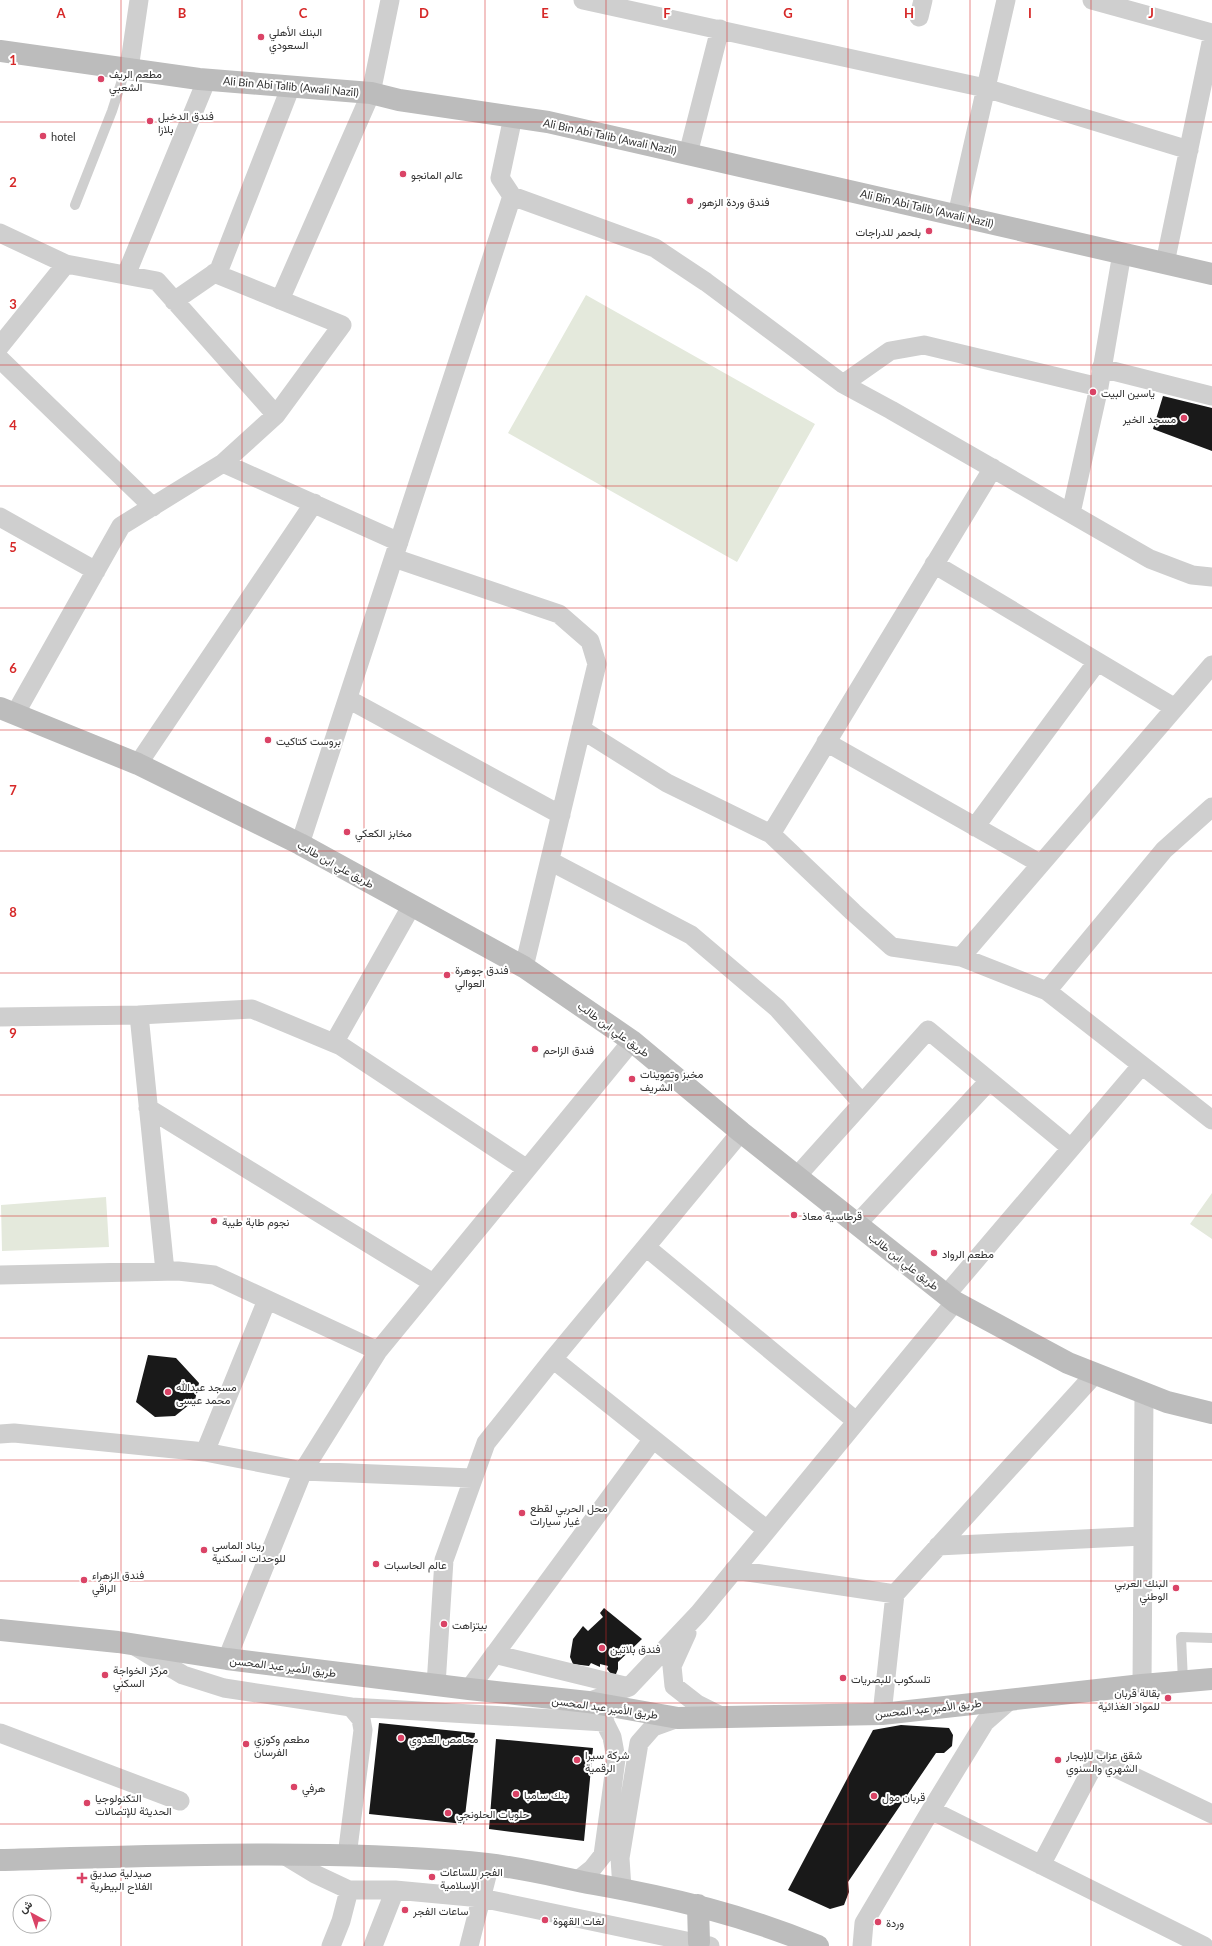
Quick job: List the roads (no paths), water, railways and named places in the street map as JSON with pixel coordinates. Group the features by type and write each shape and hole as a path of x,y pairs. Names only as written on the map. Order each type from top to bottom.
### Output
{"main road":[{"name":"Ali Bin Abi Talib (Awali Nazil)","path":"0,51 207,79 371,93 399,100 548,122 1212,274"},
{"name":"طريق علي ابن طالب","path":"7,711 138,764 300,844 524,967 632,1041 741,1132 950,1298 1068,1363 1167,1402 1212,1413"},
{"name":"طريق الأمير عبد المحسن","path":"0,1630 132,1644 227,1659 436,1685 596,1710 678,1718 882,1714 1142,1685 1212,1679"},
{"path":"0,1860 172,1855 282,1854 435,1859 490,1864 647,1893 698,1905 779,1930 818,1946"},
{"path":"698,1905 704,1944"}],"street":[{"path":"128,68 139,0"},
{"path":"280,300 371,93 390,0"},
{"path":"583,0 985,88 1188,150"},
{"path":"957,215 1006,0"},
{"path":"1092,0 1139,6 1212,32"},
{"path":"688,154 720,29"},
{"path":"1165,263 1212,38"},
{"path":"126,275 207,79"},
{"path":"174,301 219,270 291,86"},
{"path":"513,117 500,178 512,196 655,248 706,282 843,384 993,468 1150,559 1192,575 1212,577"},
{"path":"300,844 512,196"},
{"path":"0,233 66,264 157,281 276,415"},
{"path":"1071,513 1099,387 1101,368 1122,253"},
{"path":"0,346 66,264"},
{"path":"7,711 96,571 121,526 223,463 276,415 342,325 214,273"},
{"path":"843,384 890,351 924,344 1099,387"},
{"path":"0,359 153,507"},
{"path":"1101,368 1212,396"},
{"path":"223,463 314,503 396,550 559,614 590,641 597,664 524,967"},
{"path":"771,834 993,468"},
{"path":"138,764 314,503"},
{"path":"0,517 96,571"},
{"path":"934,564 1175,708"},
{"path":"976,827 1097,662"},
{"path":"961,958 1212,665"},
{"path":"348,699 561,815"},
{"path":"581,729 667,783 771,834 892,947 961,958 1046,991 1212,1120"},
{"path":"826,742 1041,864"},
{"path":"1046,991 1164,850 1212,807"},
{"path":"550,861 691,935 777,1008 862,1104"},
{"path":"334,1043 412,905"},
{"path":"0,1017 139,1015 252,1009 340,1046 527,1169"},
{"path":"139,1015 165,1271"},
{"path":"797,1176 928,1030 1071,1148"},
{"path":"227,1659 304,1471 378,1351 632,1041"},
{"path":"132,1644 183,1675 224,1688 351,1707 596,1710 629,1687 699,1613 856,1421 950,1298 1071,1148 1141,1066"},
{"path":"857,1224 989,1081"},
{"path":"148,1108 433,1284"},
{"path":"436,1685 444,1560 472,1478 486,1443 552,1359 741,1132"},
{"path":"646,1247 856,1421"},
{"path":"0,1275 165,1271 214,1275 378,1351"},
{"path":"205,1452 267,1300"},
{"path":"552,1359 766,1530"},
{"path":"882,1714 895,1594 1095,1374"},
{"path":"1142,1685 1144,1393"},
{"path":"0,1434 14,1433 205,1452 304,1471 472,1478"},
{"path":"469,1690 653,1439"},
{"path":"938,1546 1143,1536"},
{"path":"734,1570 895,1594"},
{"path":"699,1613 682,1642 672,1666 674,1686 697,1704 725,1718"},
{"path":"494,1654 629,1687"},
{"path":"862,1946 864,1923 931,1810 985,1722 1010,1700"},
{"path":"347,1856 363,1730 361,1719 351,1707"},
{"path":"577,1881 592,1869 603,1855 616,1758 612,1736 596,1710"},
{"path":"622,1889 620,1858 639,1743 653,1727 678,1718"},
{"path":"0,1733 180,1801"},
{"path":"1041,1865 1097,1760 1212,1814"},
{"path":"931,1810 1204,1946"},
{"path":"282,1854 315,1874 349,1890 395,1890 481,1898 704,1944"},
{"path":"469,1946 490,1864"},
{"path":"331,1946 341,1921 349,1890"},
{"path":"373,1946 395,1890"}],"lane":[{"path":"76,205 128,68"},
{"path":"1183,1682 1181,1637 1212,1638"}],"place":[{"name":"البنك الأهلي السعودي","path":"261,37"},
{"name":"مطعم الريف الشعبي","path":"101,79"},
{"name":"فندق الدخيل بلازا","path":"150,121"},
{"name":"hotel","path":"43,136"},
{"name":"عالم المانجو","path":"403,174"},
{"name":"فندق وردة الزهور","path":"690,201"},
{"name":"بلحمر للدراجات","path":"929,231"},
{"name":"ياسين البيت","path":"1093,392"},
{"name":"مسجد الخير","path":"1184,418"},
{"name":"بروست كتاكيت","path":"268,740"},
{"name":"مخابز الكعكي","path":"347,832"},
{"name":"فندق جوهرة العوالي","path":"447,975"},
{"name":"فندق الزاحم","path":"535,1049"},
{"name":"مخبز وتموينات الشريف","path":"632,1079"},
{"name":"قرطاسية معاذ","path":"794,1215"},
{"name":"نجوم طابة طيبة","path":"214,1221"},
{"name":"مطعم الرواد","path":"934,1253"},
{"name":"مسجد عبدالله محمد عيسى","path":"168,1392"},
{"name":"محل الحربي لقطع غيار سيارات","path":"522,1513"},
{"name":"ريناد الماسي للوحدات السكنية","path":"204,1550"},
{"name":"عالم الحاسبات","path":"376,1564"},
{"name":"فندق الزهراء الراقي","path":"84,1580"},
{"name":"البنك العربي الوطني","path":"1176,1588"},
{"name":"بيتزاهت","path":"444,1624"},
{"name":"فندق بلاتين","path":"602,1648"},
{"name":"مركز الخواجة السكني","path":"105,1675"},
{"name":"تلسكوب للبصريات","path":"843,1678"},
{"name":"بقالة قربان للمواد الغذائية","path":"1168,1698"},
{"name":"محامص العدوي","path":"401,1738"},
{"name":"مطعم وكوزي الفرسان","path":"246,1744"},
{"name":"شركة سيرا الرقمية","path":"577,1760"},
{"name":"شقق عزاب للإيجار الشهري والسنوي","path":"1058,1760"},
{"name":"هرفي","path":"294,1787"},
{"name":"بنك سامبا","path":"516,1794"},
{"name":"قربان مول","path":"874,1796"},
{"name":"التكنولوجيا الحديثة للإتصالات","path":"87,1803"},
{"name":"حلويات الحلونجي","path":"448,1813"},
{"name":"الفجر للساعات الإسلامية","path":"432,1877"},
{"name":"صيدلية صديق الفلاح البيطرية","path":"82,1878"},
{"name":"ساعات الفجر","path":"405,1910"},
{"name":"لغات القهوة","path":"545,1920"},
{"name":"وردة","path":"878,1922"}]}
